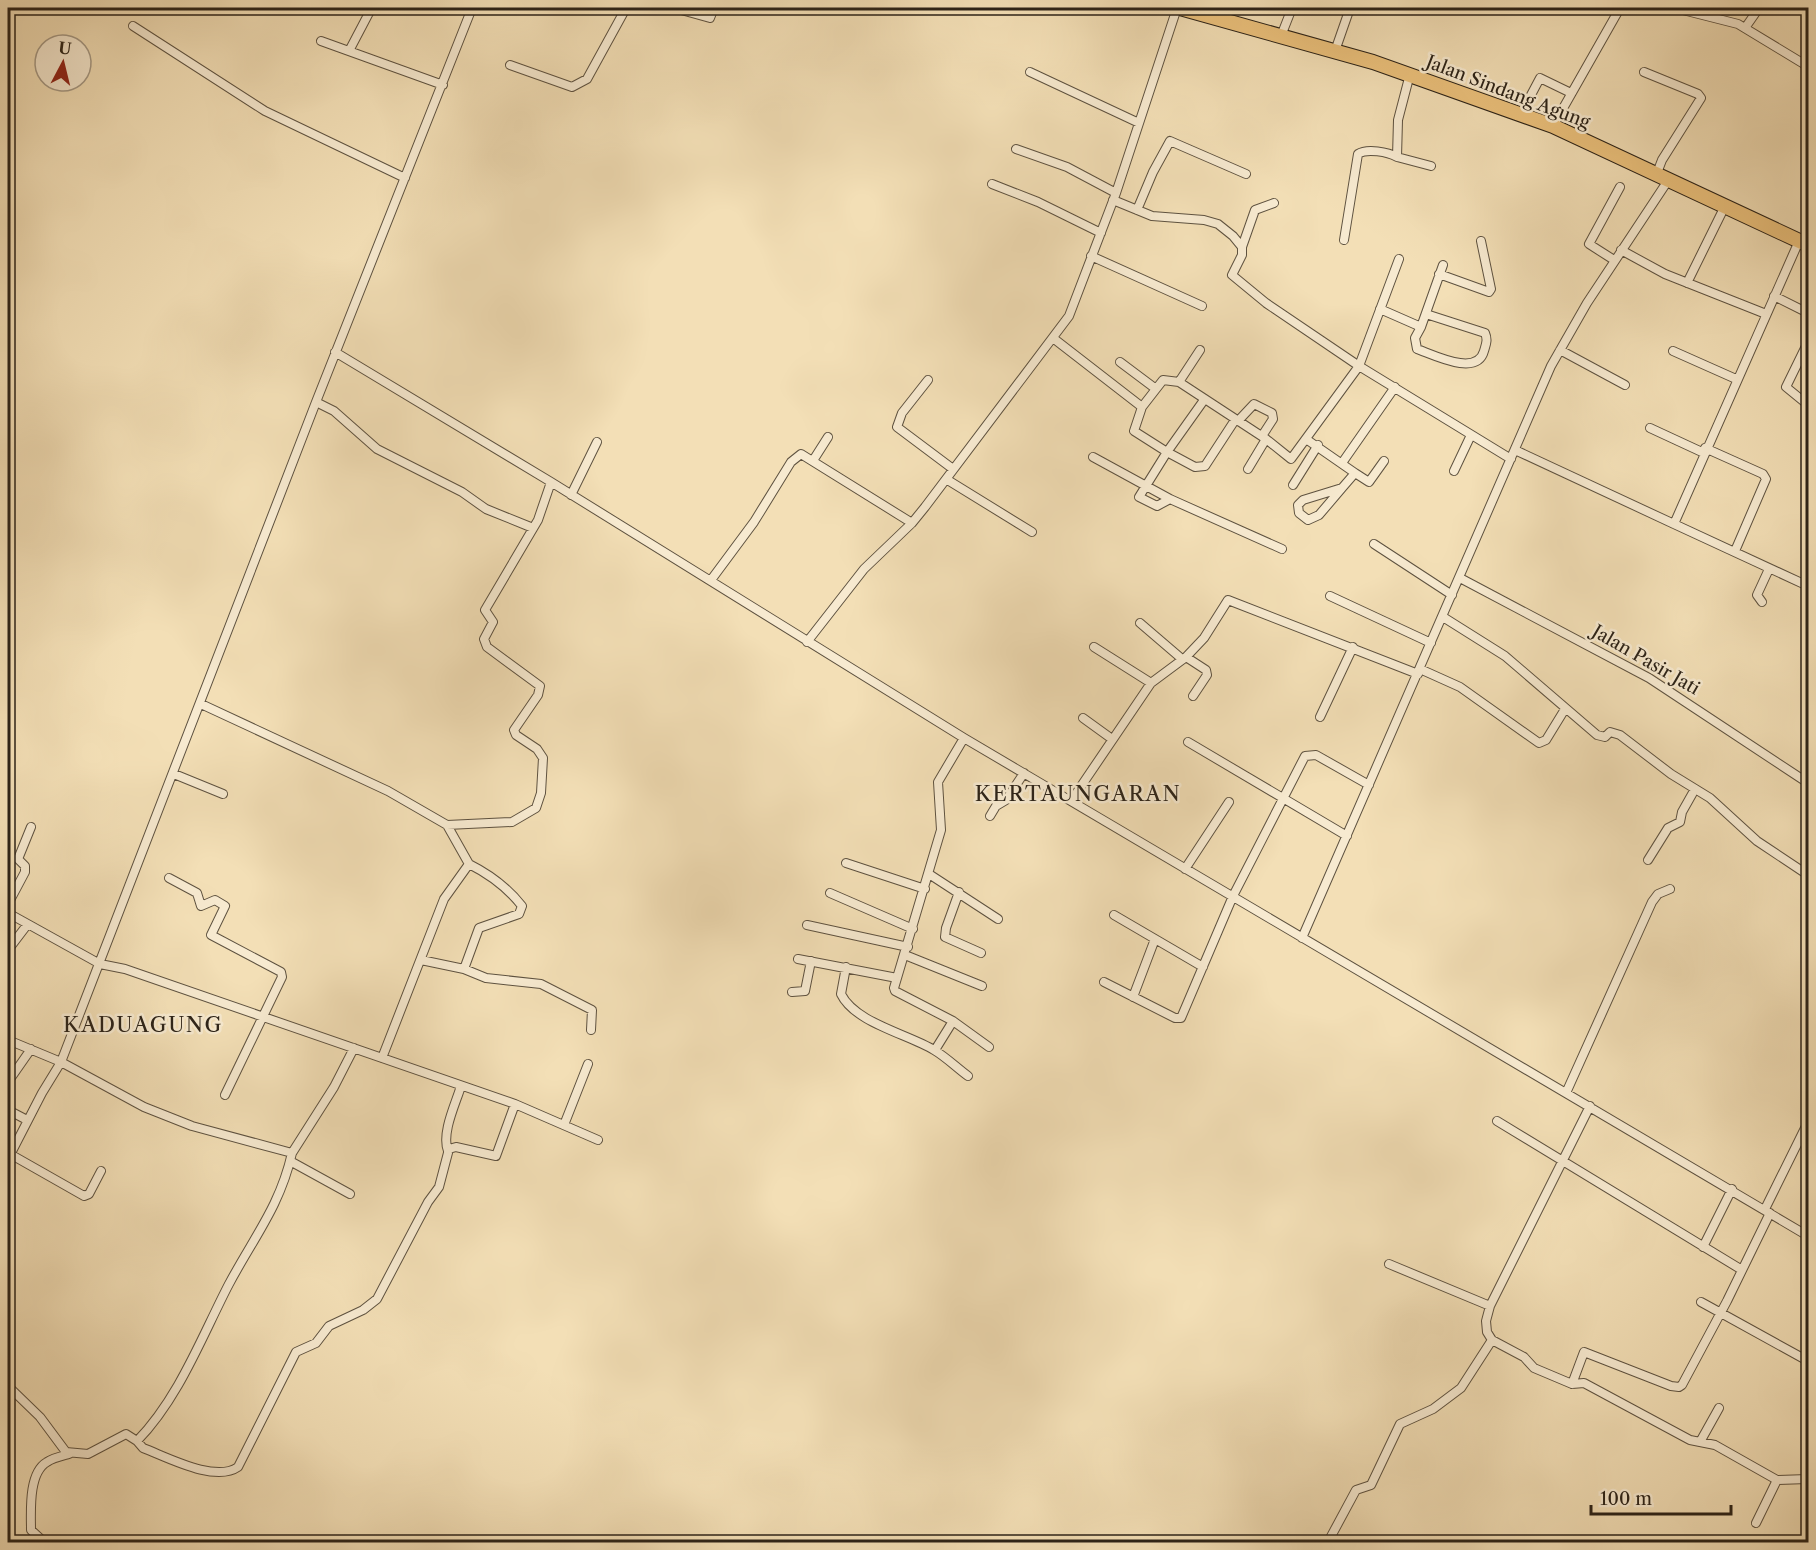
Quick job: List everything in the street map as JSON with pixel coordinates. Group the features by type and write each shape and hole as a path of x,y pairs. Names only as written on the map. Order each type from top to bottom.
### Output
{"main road":[{"name":"Jalan Sindang Agung","path":"1183,8 1410,74 1553,126 1804,243"}],"street":[{"path":"101,1171 89,1194 84,1196 9,1157 27,1120 61,1062 335,352 472,8"},
{"path":"510,64 572,87 581,84 626,8"},
{"path":"674,8 710,18 714,8"},
{"path":"807,642 864,569 912,523 1053,338 1073,306 1183,8"},
{"path":"1281,36 1292,8"},
{"path":"1335,51 1350,8"},
{"path":"1553,126 1620,8"},
{"path":"1675,8 1745,28 1804,64"},
{"path":"1745,28 1759,8"},
{"path":"349,51 370,11"},
{"path":"133,26 265,111 405,178"},
{"path":"321,41 443,85"},
{"path":"1030,72 1139,123"},
{"path":"1302,938 1560,350 1663,176 1662,160 1701,98 1698,94 1644,72"},
{"path":"1397,157 1398,120 1410,74"},
{"path":"1521,114 1540,78 1571,93"},
{"path":"1137,210 1153,172 1170,141 1246,174"},
{"path":"1016,149 1067,167 1137,210 1167,219 1209,221 1233,236 1242,247"},
{"path":"1344,240 1358,154 1362,151 1390,153 1431,166"},
{"path":"992,184 1038,202 1101,233"},
{"path":"1614,260 1589,244 1620,187"},
{"path":"1274,203 1255,210 1242,247 1242,255 1232,272 1233,276 1266,303 1359,366 1511,459"},
{"path":"1687,283 1725,206"},
{"path":"1439,274 1489,292 1491,289 1481,241"},
{"path":"1674,524 1774,296 1804,243"},
{"path":"1621,250 1687,283 1766,314"},
{"path":"1091,256 1202,306"},
{"path":"1291,459 1359,366 1399,259"},
{"path":"1426,314 1485,333 1487,340 1482,356 1476,363 1466,364 1417,348 1415,338 1443,265"},
{"path":"1774,296 1809,313"},
{"path":"1380,309 1421,327"},
{"path":"1053,338 1142,407"},
{"path":"1809,342 1786,387 1809,405"},
{"path":"1179,382 1200,350"},
{"path":"1560,350 1625,385"},
{"path":"1672,351 1737,379"},
{"path":"335,352 711,580 964,738 1809,1236"},
{"path":"1120,362 1156,388"},
{"path":"928,380 902,413 897,427 953,469"},
{"path":"1248,470 1264,438 1271,422 1272,413 1254,404 1236,420 1205,466 1195,467 1134,431 1142,407 1163,380 1179,382 1204,400 1236,420 1264,438 1304,469"},
{"path":"1342,463 1395,387"},
{"path":"1170,499 1157,506 1137,500 1204,400"},
{"path":"316,402 334,411 377,449 462,492 486,509 533,528"},
{"path":"1650,428 1705,450 1766,479 1735,551"},
{"path":"1454,471 1471,435"},
{"path":"814,459 828,437"},
{"path":"1306,439 1369,482 1384,461"},
{"path":"571,495 597,442"},
{"path":"1293,485 1318,446"},
{"path":"1515,450 1809,586"},
{"path":"711,580 754,522 795,455 801,454 814,459 912,523"},
{"path":"1093,457 1145,487 1282,549"},
{"path":"1342,488 1303,500 1298,505 1299,513 1312,520 1342,488 1355,473"},
{"path":"946,479 1032,532"},
{"path":"447,825 512,822 532,812 539,803 543,758 537,749 516,735 514,730 538,695 540,686 487,647 484,642 494,622 485,610 533,528 551,482"},
{"path":"1374,544 1452,596"},
{"path":"1762,602 1757,595 1769,569"},
{"name":"Jalan Pasir Jati","path":"1460,578 1649,678 1809,783"},
{"path":"1330,596 1431,643"},
{"path":"1071,801 1151,683 1184,658 1204,638 1228,600 1460,687 1539,743 1546,740 1565,709"},
{"path":"1443,617 1505,656 1597,735 1605,737 1610,732 1620,735 1634,748 1710,798 1757,841 1809,875"},
{"path":"1140,623 1184,658 1206,670 1207,675 1193,696"},
{"path":"1094,647 1151,683"},
{"path":"1320,717 1353,647"},
{"path":"201,704 388,791 447,825 469,864 495,877 522,906 519,914 479,928 465,969"},
{"path":"1083,718 1112,739"},
{"path":"964,738 938,782 941,830 895,991 953,1021 989,1047"},
{"path":"1188,742 1347,836"},
{"path":"1104,982 1175,1018 1182,1018 1233,896 1301,761 1309,754 1369,785"},
{"path":"990,816 996,806 1006,800 1024,773"},
{"path":"174,774 223,794"},
{"path":"1648,860 1668,828 1680,822 1682,812 1695,789"},
{"path":"1185,869 1229,802"},
{"path":"8,904 25,872 25,867 18,859 31,826"},
{"path":"846,863 925,889"},
{"path":"382,1058 444,899 469,864"},
{"path":"929,874 998,919"},
{"path":"169,878 197,892 201,906 214,900 225,906 211,935 281,972 282,977 225,1095"},
{"path":"1566,1093 1652,902 1658,894 1670,888"},
{"path":"959,892 945,937 981,953"},
{"path":"830,893 913,929"},
{"path":"8,913 100,964 124,969 262,1015 515,1104 598,1140"},
{"path":"1114,915 1203,968"},
{"path":"8,950 27,925"},
{"path":"807,925 906,951 982,986"},
{"path":"1133,997 1155,939"},
{"path":"798,959 897,978"},
{"path":"421,960 465,969 486,978 541,984 592,1010 591,1030"},
{"path":"792,992 805,991 810,961"},
{"path":"846,967 841,994 846,1001 881,1026 935,1050 968,1076"},
{"path":"935,1050 953,1021"},
{"path":"8,1040 61,1062 144,1107 192,1126 291,1157 350,1194"},
{"path":"137,1441 176,1387 231,1281 273,1212 291,1157 334,1088 354,1048"},
{"path":"8,1082 31,1049"},
{"path":"564,1125 588,1064"},
{"path":"44,1542 32,1530 34,1485 37,1474 47,1462 69,1454 88,1454 126,1434 143,1448 213,1473 231,1472 238,1467 296,1352 316,1343 329,1326 363,1310 377,1299 428,1202 439,1187 448,1151 446,1142 461,1086"},
{"path":"448,1151 456,1147 496,1156 515,1104"},
{"path":"1590,1106 1490,1306 1486,1321 1487,1332 1492,1340 1524,1357 1534,1368 1572,1384 1584,1383 1700,1442 1715,1444 1778,1479 1809,1479"},
{"path":"8,1110 27,1120"},
{"path":"1497,1121 1742,1270"},
{"path":"1572,1384 1584,1352 1679,1388 1742,1270 1809,1122"},
{"path":"1703,1247 1732,1189"},
{"path":"1389,1264 1490,1306"},
{"path":"1701,1302 1808,1360"},
{"path":"1328,1542 1356,1491 1371,1485 1400,1424 1433,1409 1461,1388 1492,1340"},
{"path":"8,1386 40,1417 61,1448 69,1454"},
{"path":"1700,1442 1719,1408"},
{"path":"1756,1523 1778,1479"}],"district":[{"name":"KERTAUNGARAN","path":"1078,793"},
{"name":"KADUAGUNG","path":"143,1024"}]}
